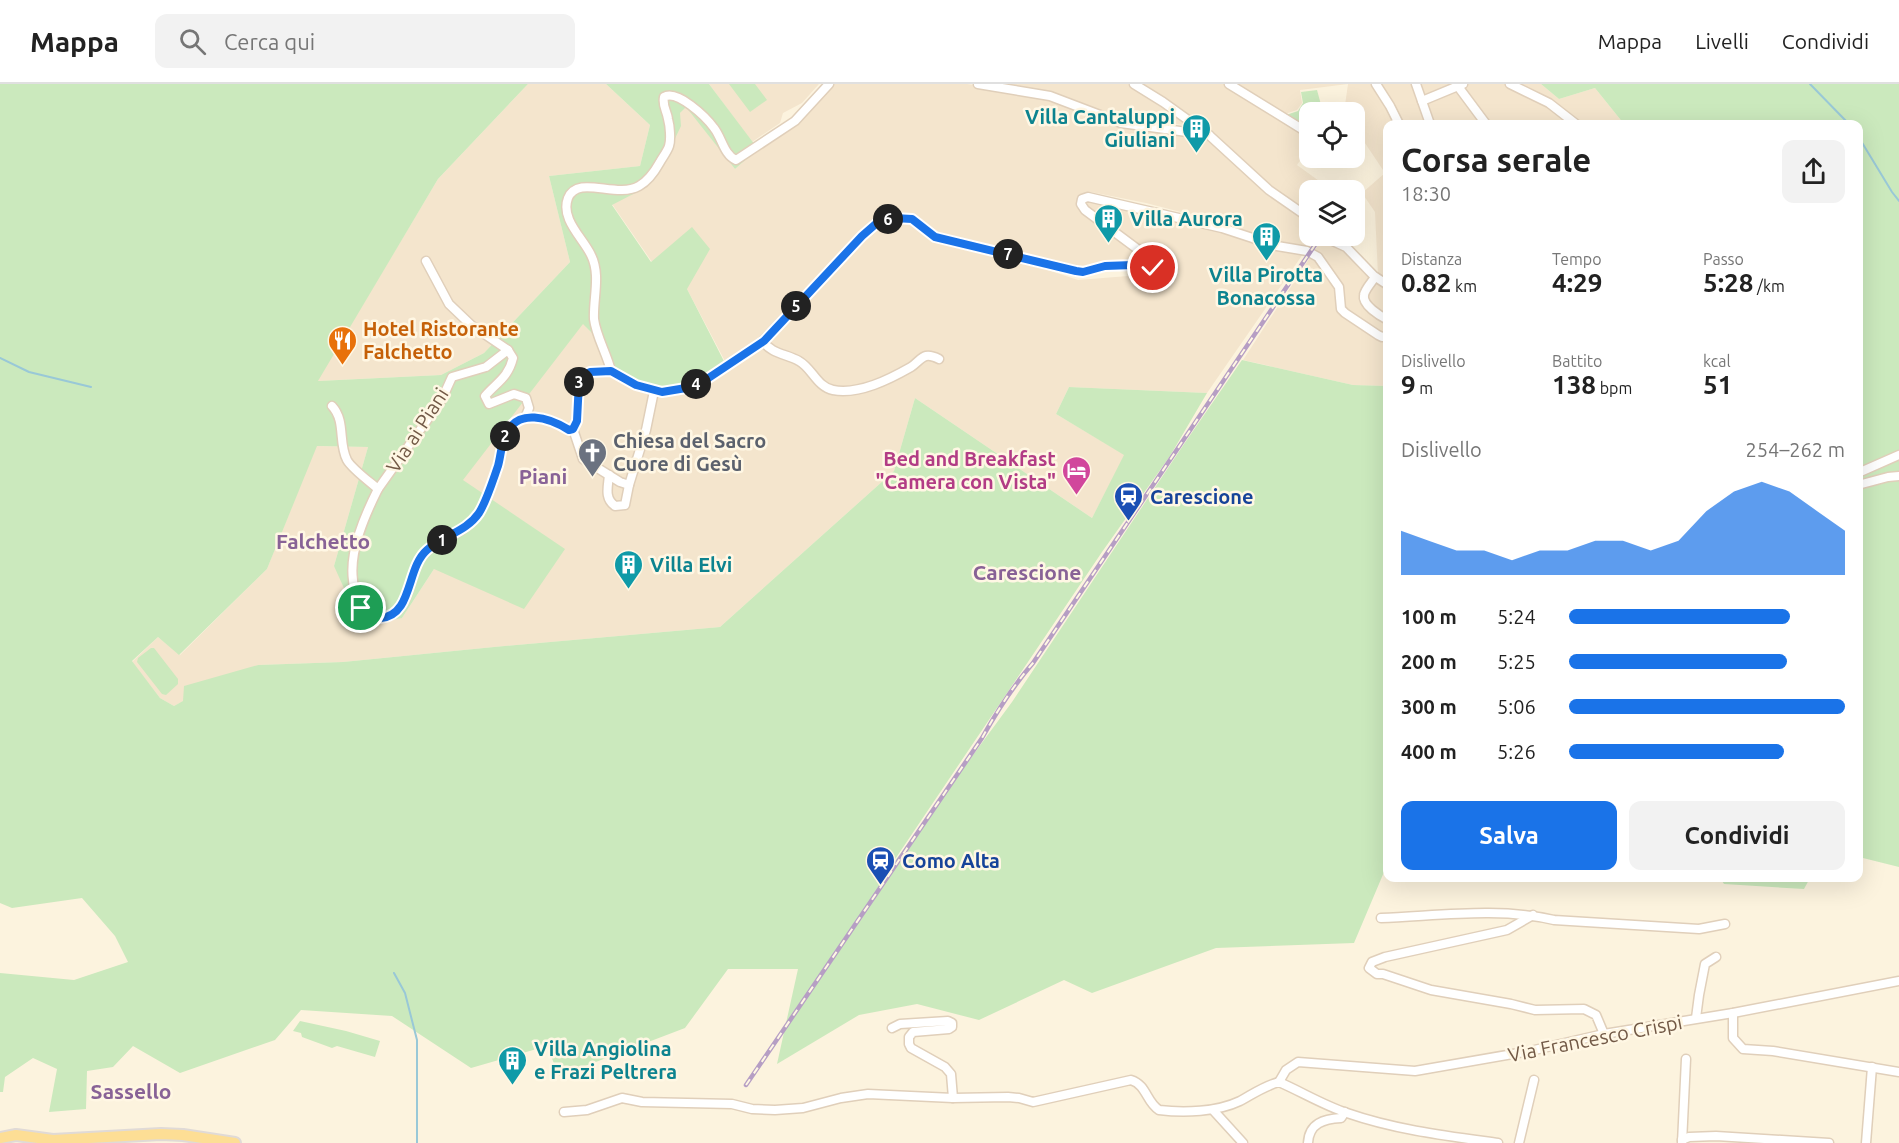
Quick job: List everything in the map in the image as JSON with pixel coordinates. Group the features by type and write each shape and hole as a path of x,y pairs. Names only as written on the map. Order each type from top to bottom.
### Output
{"main road":[{"path":"0,1138 16,1135 53,1140 161,1134 235,1143"}],"street":[{"path":"611,371 594,319 595,267 566,208 571,192 577,188 589,186 623,191 639,186 653,174 669,146 668,118 663,101 667,95 672,95 691,105 717,131 728,155 736,159 741,158 795,121 829,84"},
{"path":"978,84 1050,96 1121,123 1209,135"},
{"path":"1134,84 1209,135 1269,190 1299,211"},
{"path":"1229,84 1299,127"},
{"path":"1376,84 1398,120"},
{"path":"1416,84 1429,120"},
{"path":"1510,84 1549,103 1571,120"},
{"path":"1422,101 1460,85 1483,120"},
{"path":"629,485 583,459 573,429 577,421 581,377 590,372 611,371 636,385 654,391 671,391 704,381 764,341 862,236 878,222 894,218 912,219 935,237 1083,272 1105,266 1133,265 1149,270 1154,266 1148,257 1082,207 1082,200 1088,197 1222,228 1277,246 1307,250 1318,257 1339,287 1341,309 1383,337"},
{"path":"1344,246 1383,282"},
{"path":"426,261 449,304 471,325 508,350 513,358 510,370 484,396 489,404 514,394 526,398 529,408 525,418 541,417 554,421 569,430 573,429"},
{"path":"1375,277 1364,293 1365,300 1375,313 1383,317"},
{"path":"764,341 766,346 772,350 799,361 819,383 834,390 852,390 871,386 914,366 925,356 939,359"},
{"name":"Via ai Piani","path":"508,350 486,367 452,377 442,399 378,489 361,527 353,564 353,582 361,608 365,613 372,617 382,618 399,610 415,567 427,550 462,530 477,516 498,465 506,432 513,424 525,418"},
{"path":"609,475 608,499 615,506 625,505 646,430 654,391"},
{"name":"Via ai Piani","path":"333,406 342,427 347,462 378,489"},
{"path":"1863,471 1899,455"},
{"path":"1863,484 1899,476"},
{"path":"1381,918 1508,913 1554,920 1700,929 1725,924"},
{"path":"1533,915 1507,930 1385,957 1372,962 1369,968 1377,974 1431,990 1535,1010 1593,1012 1604,1034"},
{"path":"1696,1018 1705,964 1716,957"},
{"name":"Via Francesco Crispi","path":"1279,1082 1290,1066 1303,1062 1415,1071 1530,1051 1604,1034 1733,1013 1899,981"},
{"path":"1733,1013 1734,1038 1743,1049 1773,1051 1899,1072"},
{"path":"892,1028 900,1024 952,1023 950,1029 913,1032 909,1037 909,1044 911,1048 945,1067 951,1074 953,1098"},
{"path":"1682,1142 1686,1059"},
{"path":"1866,1143 1872,1067"},
{"path":"564,1112 593,1108 622,1098 642,1102 732,1104 752,1109 775,1110 803,1108 868,1094 953,1098 1008,1097 1033,1102 1131,1080 1142,1086 1153,1106 1159,1110 1213,1110 1237,1102 1270,1084 1279,1082 1345,1112 1415,1131 1498,1143"},
{"path":"1519,1143 1534,1080"},
{"path":"1213,1110 1243,1143"},
{"path":"1308,1143 1309,1135 1317,1123 1326,1119 1341,1118 1345,1112"},
{"path":"1682,1142 1689,1137 1716,1136 1828,1143"}],"shaded area":[{"path":"528,84 606,84 650,125 640,166 549,176 570,262 484,353 441,375 317,381 438,179"},
{"path":"709,84 819,84 802,103 783,113 780,123 752,142"},
{"path":"832,84 967,84 1052,98 1120,125 1209,140 1299,214 1299,246 1281,243 1227,224 1146,203 1091,192 1081,196 1077,205 1149,261 1147,265 1127,261 1077,269 937,236 917,218 879,218 858,234 766,333 726,363 687,289 652,262 612,204 641,190 680,113 686,106 735,169"},
{"path":"986,84 1128,84 1187,125 1125,121 1044,92"},
{"path":"1142,84 1226,84 1299,130 1299,162 1297,165 1318,180 1299,180 1299,209"},
{"path":"1237,84 1348,84 1300,90 1302,102 1299,102 1297,110 1282,115"},
{"path":"1348,84 1373,84 1395,120 1383,120 1383,170 1365,143 1365,102 1345,102"},
{"path":"1377,84 1412,84 1426,120 1399,120"},
{"path":"1419,84 1541,84 1559,99 1595,88 1621,120 1432,120"},
{"path":"1383,175 1383,276 1378,275 1375,212 1365,197 1365,190"},
{"path":"1086,198 1138,208 1303,254 1207,393 1069,387 1056,414 1125,455 1092,518 915,398 894,471 720,627 343,662 258,665 174,706 160,698 132,662 158,637 180,655 267,569 316,446 368,447 334,566 402,618 434,569 564,549 462,480 583,323 594,335 698,390 729,371 763,344 855,245 880,225 911,223 934,239 1005,256 1078,280 1153,274 1163,262 1083,206"},
{"path":"1317,246 1336,246 1348,252 1383,284 1383,386 1353,385 1243,360"}],"green space":[{"path":"0,84 528,84 438,179 318,381 441,375 484,353 570,262 549,176 640,166 650,125 606,84 709,84 758,149 735,169 686,107 680,113 681,126 659,172 641,190 612,205 651,262 692,227 710,249 687,289 729,371 698,390 653,395 605,366 594,335 583,324 463,480 565,549 524,609 434,569 402,618 361,626 334,566 368,447 317,446 267,569 179,655 158,637 132,661 160,698 174,706 183,701 184,686 258,665 343,662 720,627 894,471 915,398 1092,518 1124,455 1056,414 1069,387 1207,393 1170,456 1102,552 881,880 1012,702 1242,360 1353,385 1383,386 1383,874 1354,943 1216,948 1092,993 1064,980 979,1020 917,1004 859,1015 777,1064 798,969 728,969 685,1028 559,1076 547,1046 471,1068 392,1016 301,1010 275,1040 180,1073 133,1046 113,1067 87,1071 86,1109 49,1112 57,1069 33,1058 5,1077 3,1092 0,1092 0,973 74,980 128,962 115,936 82,898 12,908 0,903"},
{"path":"729,84 755,84 767,100 750,112"},
{"path":"1541,84 1899,84 1899,867 1863,858 1863,120 1621,120 1595,88 1559,99"},
{"path":"1317,90 1320,102 1303,102 1301,92"},
{"path":"1299,109 1299,125 1283,116"},
{"path":"154,648 178,679 178,684 166,695 162,694 137,662 138,658"},
{"path":"1723,882 1808,882 1804,889 1724,884"},
{"path":"300,1021 380,1041 375,1057 337,1046 332,1048 302,1037 301,1033 293,1031"}],"waterway":[{"path":"1810,84 1845,120"},
{"path":"1863,144 1899,201"},
{"path":"0,358 29,372 91,387"},
{"path":"394,973 405,993 417,1040 417,1143"}],"railway":[{"path":"746,1085 1314,246"}],"place":[{"name":"Villa Cantaluppi Giuliani","path":"1196,154"},
{"name":"Villa Aurora","path":"1109,244"},
{"name":"Villa Pirotta Bonacossa","path":"1266,262"},
{"name":"Hotel Ristorante Falchetto","path":"342,366"},
{"name":"Chiesa del Sacro Cuore di Gesù","path":"592,478"},
{"name":"Bed and Breakfast \"Camera con Vista\"","path":"1077,496"},
{"name":"Carescione","path":"1129,522"},
{"name":"Villa Elvi","path":"629,590"},
{"name":"Como Alta","path":"881,886"},
{"name":"Villa Angiolina e Frazi Peltrera","path":"513,1086"}],"district":[{"name":"Piani","path":"543,476"},
{"name":"Falchetto","path":"323,541"},
{"name":"Carescione","path":"1027,572"},
{"name":"Sassello","path":"131,1091"}],"route":[{"path":"361,608 372,617 382,618 399,610 421,557 427,550 473,521 481,510 498,465 506,432 513,424 528,417 541,417 554,421 569,430 573,429 577,421 579,381 581,377 590,372 611,371 636,385 662,392 686,388 704,381 764,341 862,236 878,222 894,218 912,219 935,237 1076,271 1083,272 1105,266 1133,265 1149,270 1153,268"}]}
